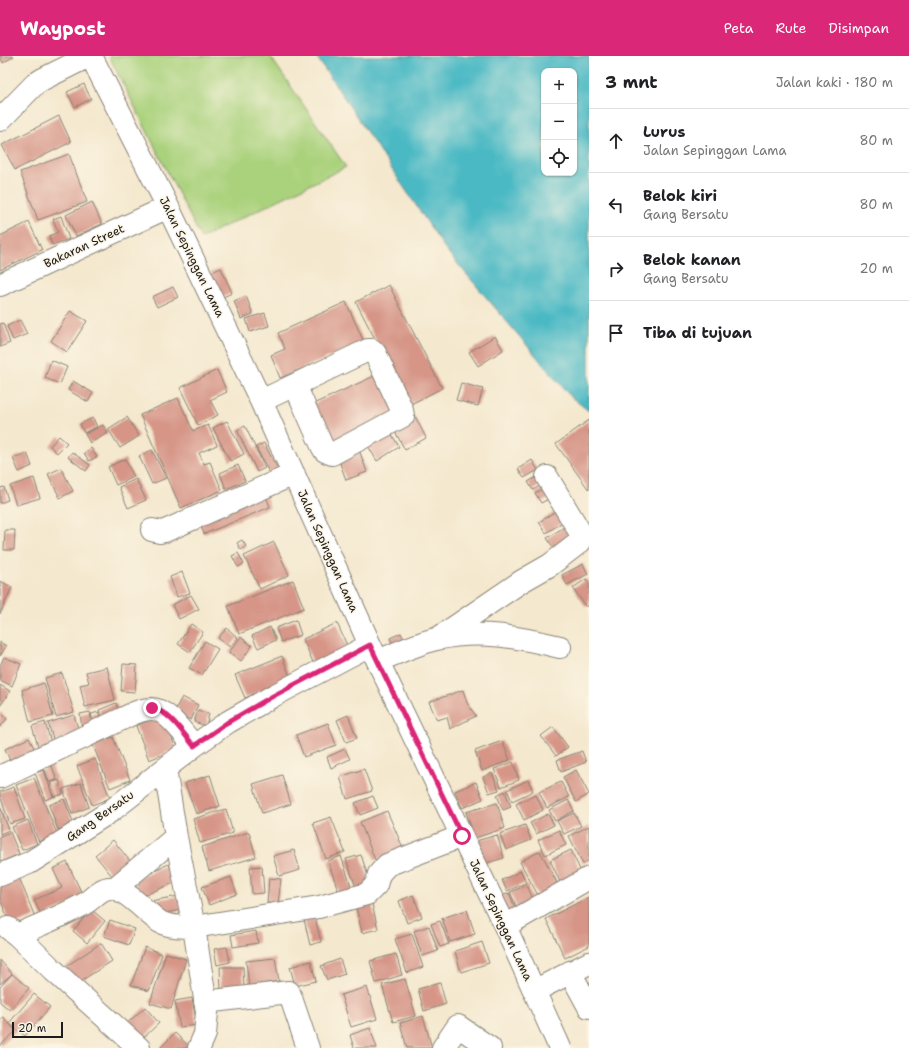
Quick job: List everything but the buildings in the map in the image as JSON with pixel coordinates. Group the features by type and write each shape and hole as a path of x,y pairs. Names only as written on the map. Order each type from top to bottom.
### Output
{"street":[{"path":"0,120 35,84 90,56"},
{"name":"Jalan Sepinggan Lama","path":"90,56 168,207 261,401 374,653 505,926 560,1048"},
{"name":"Bakaran Street","path":"0,285 168,207"},
{"path":"261,401 368,350 372,350 375,352 402,410 403,416 332,454 328,453 322,446 295,385"},
{"path":"152,530 160,532 165,531 294,474"},
{"path":"437,639 522,581 550,565 580,542 580,532 547,477"},
{"path":"437,639 481,634 518,637 560,647"},
{"name":"Gang Bersatu","path":"0,875 29,863 111,811 194,746 228,722 273,696 374,653 437,639"},
{"path":"0,777 145,709 158,709 165,713 194,746"},
{"path":"165,769 206,1002 207,1012 205,1034 199,1048"},
{"path":"139,1048 12,931 82,905 94,898 100,891 108,888 115,888 161,922 173,926 194,927 319,907 367,894 376,885 380,874 387,865 462,836"},
{"path":"115,888 176,837"},
{"path":"505,926 589,878"},
{"path":"534,991 589,963"},
{"path":"570,972 589,1007"},
{"path":"206,1002 289,992 308,1048"},
{"path":"443,1048 458,1026 490,1048"}],"green space":[{"path":"109,56 270,56 346,167 201,238"}],"water":[{"path":"316,56 589,56 589,411 571,397 446,250"}],"route":[{"path":"152,708 158,709 165,713 194,746 228,722 273,696 370,645 462,836"}]}
